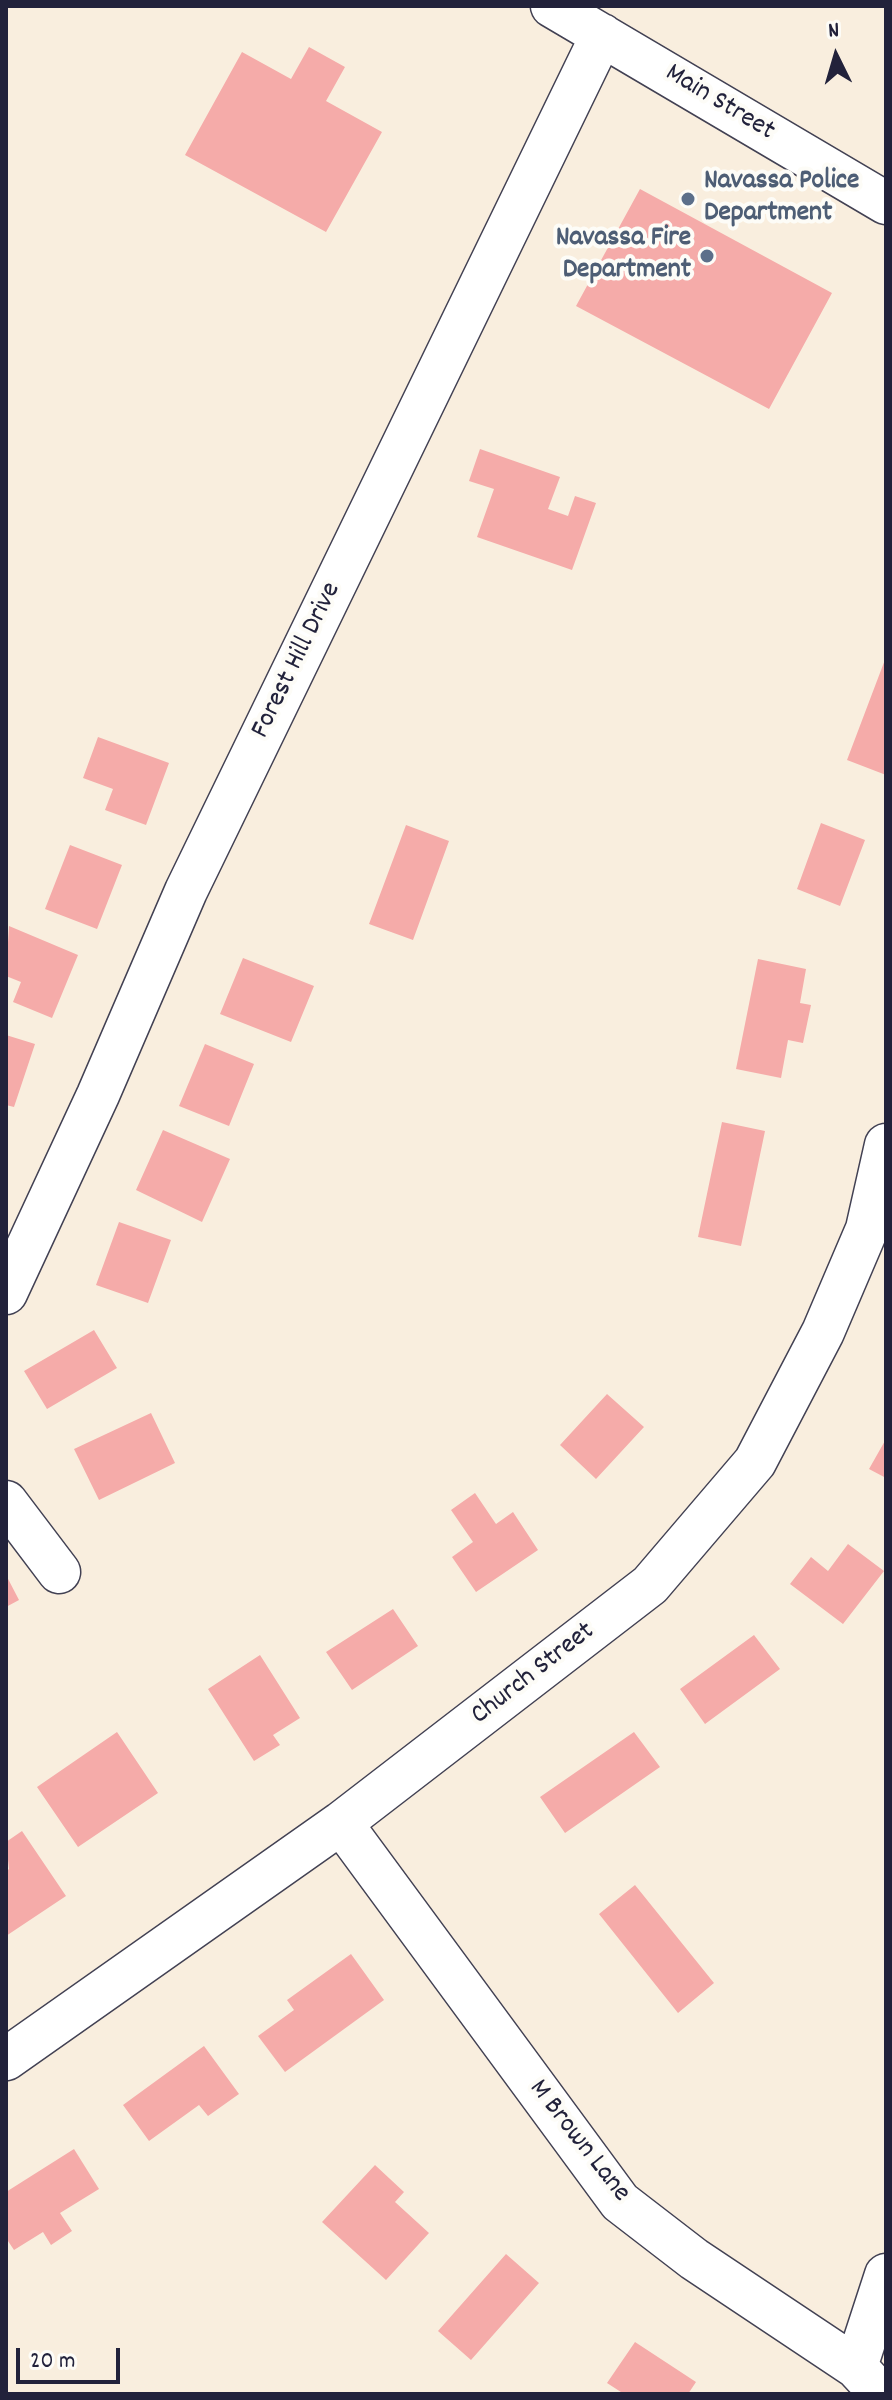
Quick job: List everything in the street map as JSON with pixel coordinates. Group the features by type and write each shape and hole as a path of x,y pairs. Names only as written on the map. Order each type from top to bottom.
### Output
{"street":[{"name":"Main Street","path":"552,6 886,203"},
{"name":"Forest Hill Drive","path":"6,1293 98,1095 186,891 602,35"},
{"name":"Church Street","path":"6,2059 341,1823 650,1585 755,1462 823,1332 867,1229 886,1145"},
{"path":"6,1502 59,1572"},
{"name":"M Brown Lane","path":"341,1823 620,2202 694,2259 869,2380"},
{"path":"869,2380 886,2275"}],"building":[{"path":"309,47 345,67 326,101 382,132 326,232 185,155 242,52 291,79"},
{"path":"640,189 832,293 769,409 576,306"},
{"path":"480,449 560,477 548,509 568,516 575,496 596,503 572,570 477,537 494,489 469,481"},
{"path":"886,657 886,775 847,760"},
{"path":"98,737 169,763 146,825 105,810 113,789 83,778"},
{"path":"821,823 865,840 840,906 797,889"},
{"path":"406,825 449,841 413,940 369,924"},
{"path":"70,845 122,865 97,929 45,909"},
{"path":"9,926 78,955 52,1018 13,1002 21,982 6,976"},
{"path":"243,958 314,986 291,1042 220,1014"},
{"path":"758,959 806,969 800,1003 811,1005 803,1043 788,1040 781,1078 736,1069"},
{"path":"6,1035 35,1044 14,1107 6,1105"},
{"path":"205,1044 254,1064 229,1126 179,1106"},
{"path":"722,1122 765,1131 741,1246 698,1237"},
{"path":"163,1130 230,1159 202,1222 136,1190"},
{"path":"119,1222 171,1240 148,1303 96,1285"},
{"path":"94,1330 117,1368 47,1409 24,1371"},
{"path":"607,1394 644,1427 596,1479 560,1445"},
{"path":"151,1413 175,1463 99,1500 74,1449"},
{"path":"886,1439 886,1478 869,1469"},
{"path":"475,1493 496,1524 513,1512 538,1550 476,1592 452,1557 473,1542 451,1510"},
{"path":"848,1544 884,1571 843,1624 790,1584 811,1557 828,1571"},
{"path":"6,1575 19,1600 6,1607"},
{"path":"393,1609 418,1646 352,1690 326,1652"},
{"path":"754,1635 780,1669 705,1724 680,1689"},
{"path":"260,1655 300,1718 273,1735 280,1745 254,1761 208,1689"},
{"path":"117,1732 158,1793 78,1847 37,1787"},
{"path":"634,1732 660,1767 565,1833 540,1797"},
{"path":"22,1831 66,1896 6,1936 6,1872 9,1869 6,1842"},
{"path":"635,1885 714,1983 678,2013 599,1914"},
{"path":"351,1954 384,2000 285,2072 258,2036 294,2010 287,2000"},
{"path":"204,2046 239,2094 208,2116 199,2105 149,2141 123,2105"},
{"path":"74,2149 99,2189 60,2213 72,2231 51,2245 43,2232 14,2250 6,2238 6,2192"},
{"path":"375,2165 404,2192 395,2202 429,2233 386,2280 322,2222"},
{"path":"506,2254 539,2283 471,2360 438,2331"},
{"path":"635,2342 696,2382 688,2394 624,2394 607,2383"}],"place":[{"name":"Navassa Police Department","path":"688,199"},
{"name":"Navassa Fire Department","path":"707,256"}]}
